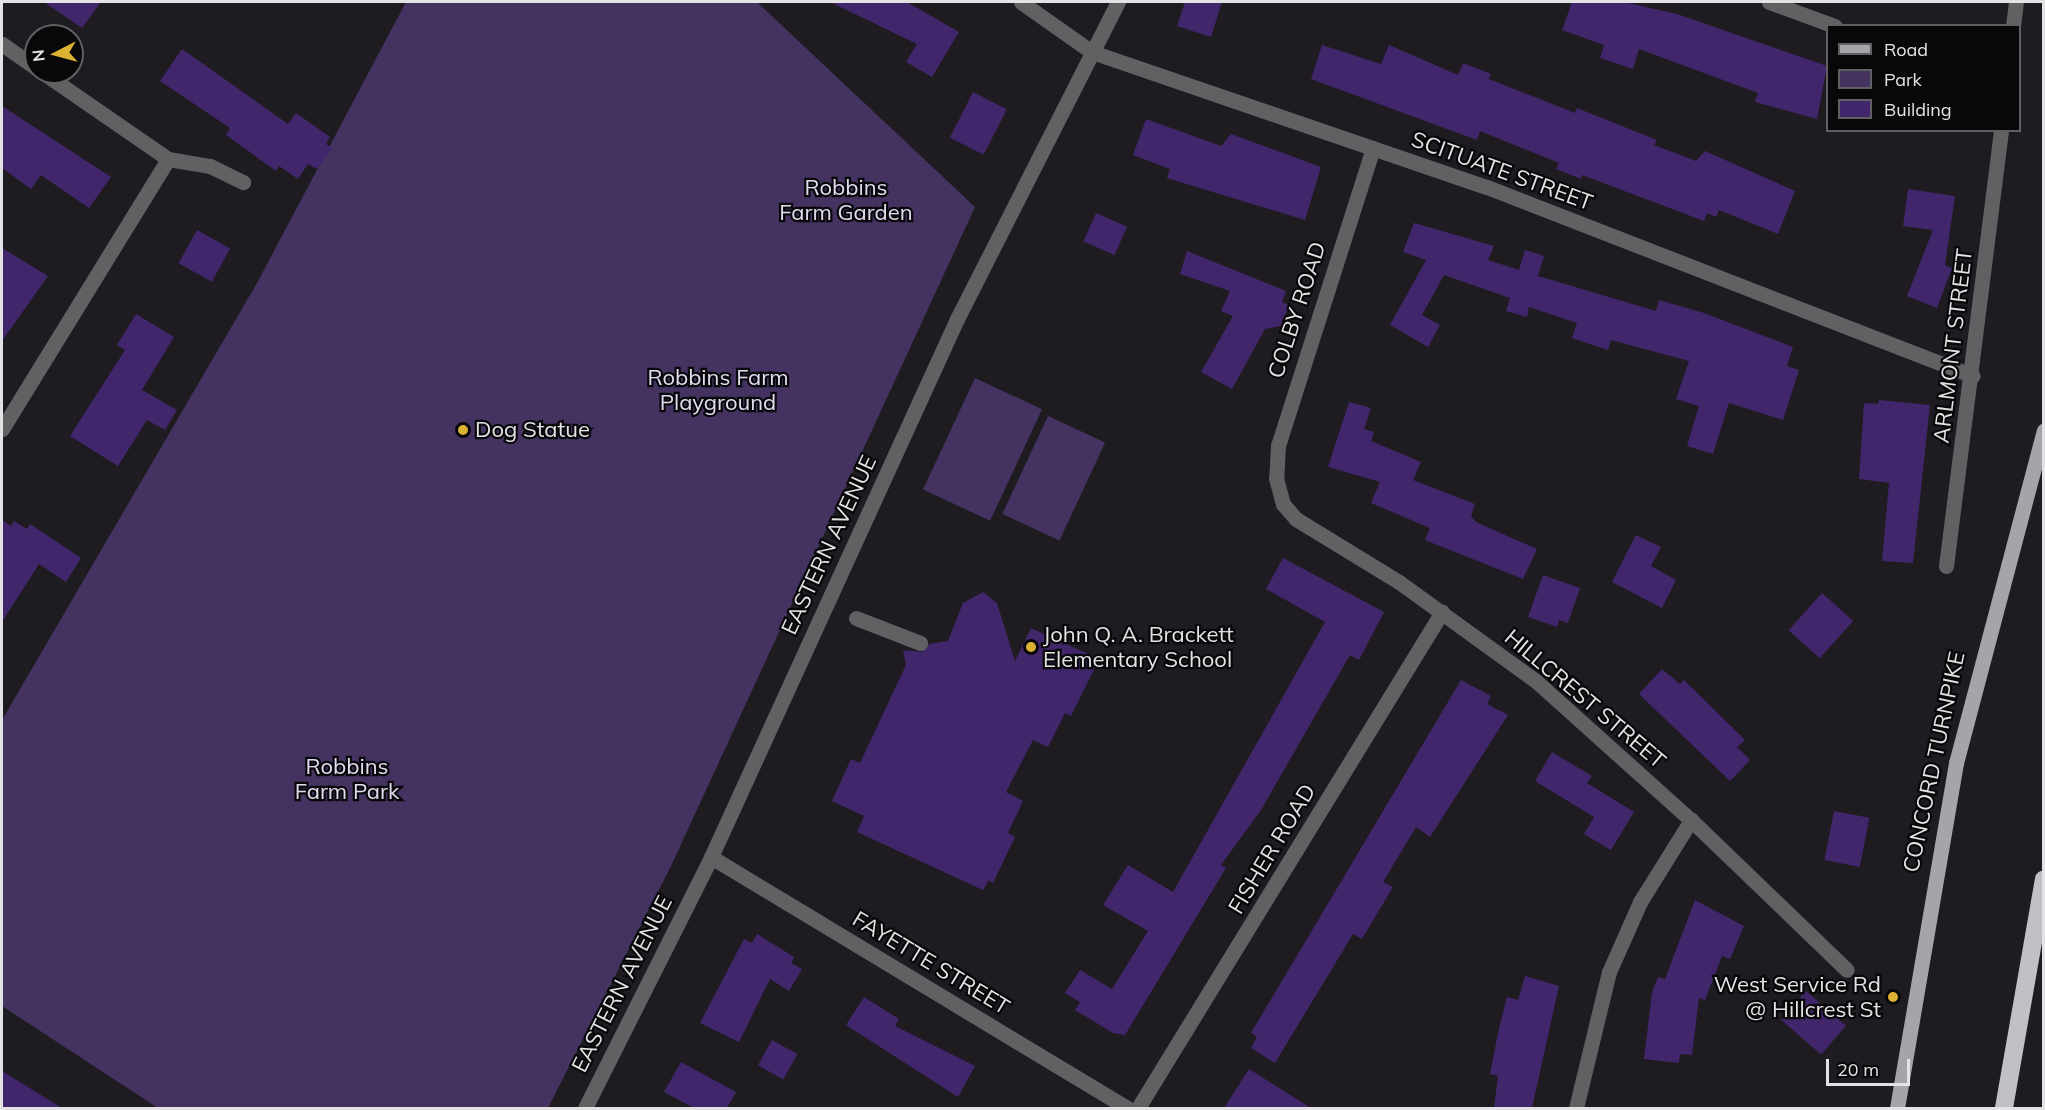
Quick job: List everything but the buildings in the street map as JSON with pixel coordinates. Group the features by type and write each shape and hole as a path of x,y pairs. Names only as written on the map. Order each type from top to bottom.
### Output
{"highway":[{"path":"2004,1108 2043,879"}],"main road":[{"name":"CONCORD TURNPIKE","path":"1897,1108 1956,763 2043,430"}],"street":[{"name":"SCITUATE STREET","path":"1021,2 1092,52 1373,148 1973,376"},
{"name":"EASTERN AVENUE","path":"585,1108 711,857 957,319 1118,2"},
{"path":"1768,2 1829,24"},
{"path":"2013,24 2016,2"},
{"path":"2,44 24,60"},
{"path":"59,84 168,159 210,166 243,182"},
{"name":"ARLMONT STREET","path":"1946,566 1973,376 2001,132"},
{"name":"COLBY ROAD","path":"1278,487 1278,445 1373,148"},
{"path":"2,429 168,159"},
{"name":"HILLCREST STREET","path":"1278,487 1296,519 1442,612 1556,699 1691,820 1847,970"},
{"name":"FISHER ROAD","path":"1138,1108 1442,612"},
{"path":"856,618 920,643"},
{"path":"1576,1108 1590,1036 1616,956 1640,902 1691,820"},
{"name":"FAYETTE STREET","path":"711,857 1127,1108"}],"green space":[{"name":"Robbins Farm Park","path":"406,2 757,2 975,207 671,866 548,1108 158,1108 2,1006 2,720 257,283"},
{"path":"975,378 1042,409 990,521 923,489"},
{"path":"1048,416 1105,443 1059,541 1002,514"}],"place":[{"name":"Dog Statue","path":"463,430"},
{"name":"John Q. A. Brackett Elementary School","path":"1031,647"},
{"name":"West Service Rd @ Hillcrest St","path":"1893,997"}],"park label":[{"name":"Robbins Farm Garden","path":"846,200"},
{"name":"Robbins Farm Playground","path":"718,390"}]}
